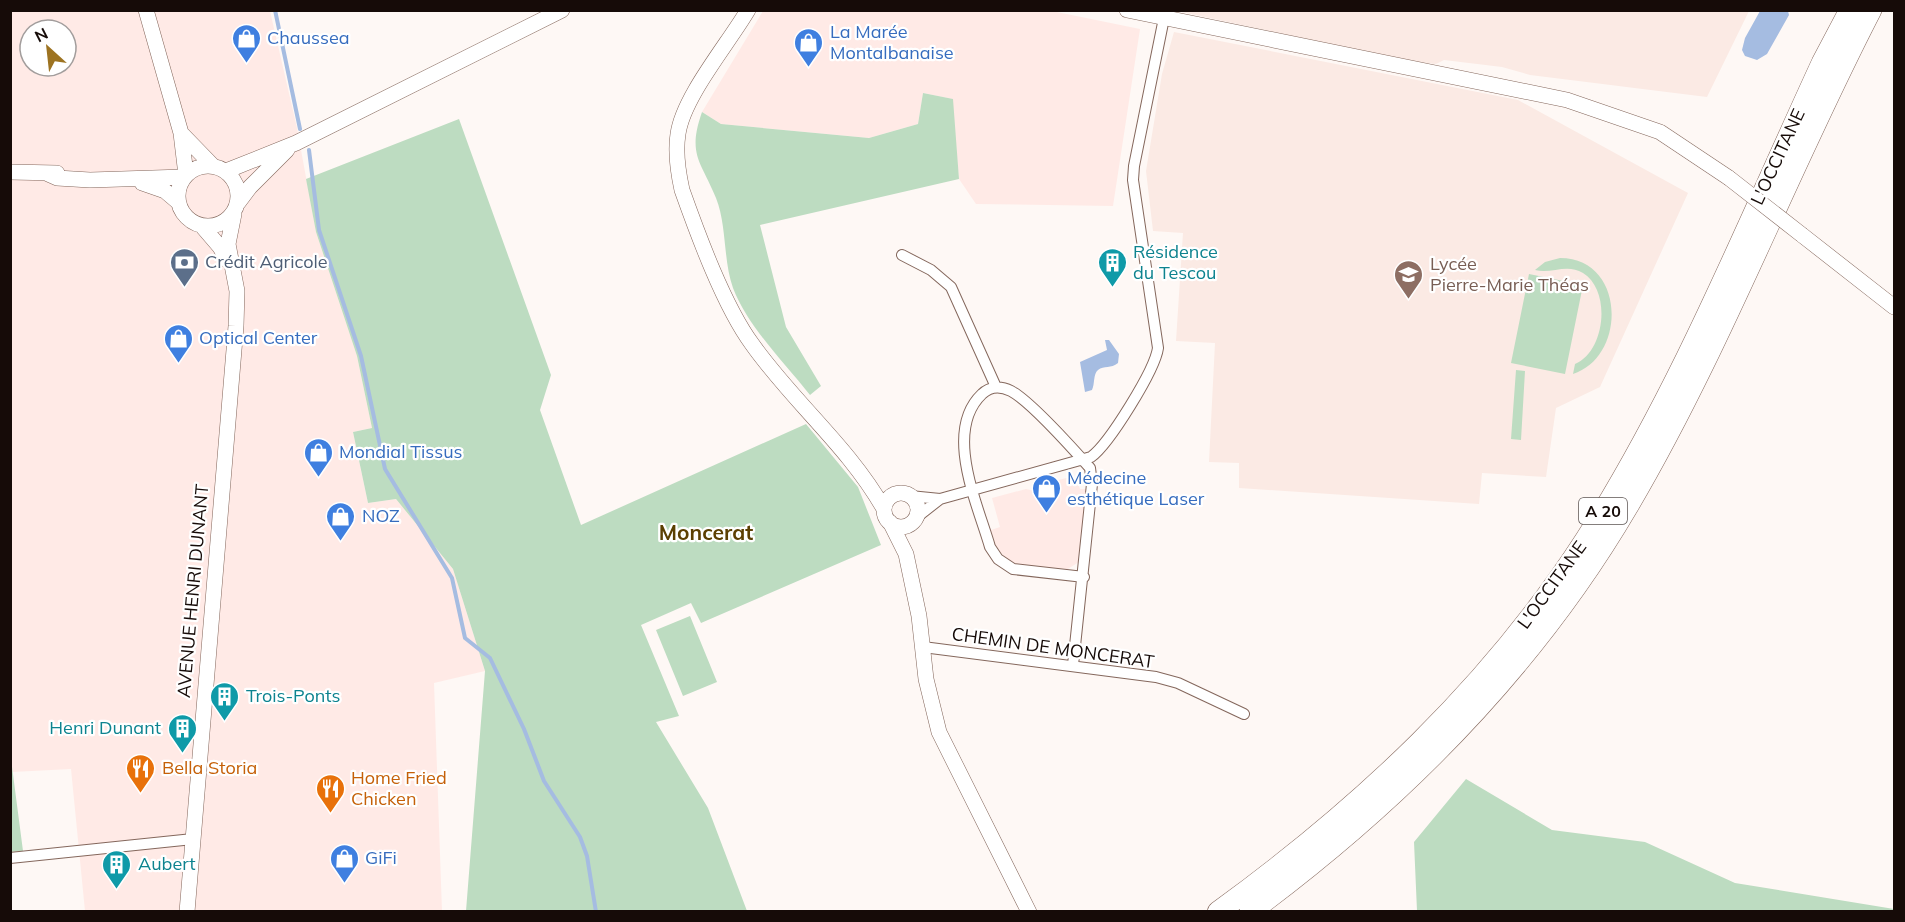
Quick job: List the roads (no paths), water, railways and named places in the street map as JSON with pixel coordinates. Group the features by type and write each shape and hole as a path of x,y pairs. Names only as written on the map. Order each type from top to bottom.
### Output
{"highway":[{"name":"L'OCCITANE","path":"1218,912 1334,823 1407,757 1460,701 1549,592 1607,505 1652,424 1850,10"},
{"name":"L'OCCITANE","path":"1250,912 1348,835 1420,770 1474,714 1524,656 1600,551 1668,434 1871,10"}],"street":[{"path":"146,10 181,132 185,176 178,193 178,202"},
{"name":"AVENUE HENRI DUNANT","path":"220,169 296,142 562,10"},
{"path":"748,10 685,111 678,134 677,168 682,189 735,317 749,341 858,468 887,515 906,554 923,647 926,679 939,732 1029,912"},
{"path":"1126,10 1566,100 1660,132 1729,178 1894,307"},
{"path":"858,468 879,483 906,494 940,499 1083,460 1097,452 1108,439 1157,357 1158,348 1134,173 1152,66 1164,18"},
{"path":"127,179 159,188 178,202 189,220 201,226 219,225 236,208 237,185 181,132"},
{"name":"AVENUE HENRI DUNANT","path":"187,912 236,326 237,291 228,244 236,208 262,174 296,142"},
{"path":"10,172 57,173 127,179 185,176 194,169 220,169"},
{"name":"AVENUE HENRI DUNANT","path":"201,226 220,247 234,273"},
{"path":"902,255 931,270 951,287 996,387"},
{"path":"1073,664 1084,577 1092,484 1090,468 1014,392 996,387 981,395 973,406 963,434 962,447 990,547 1004,565 1013,569 1084,577"},
{"path":"906,494 888,499 887,515 899,527 915,519 940,499"},
{"path":"906,494 916,503 915,519 906,554"},
{"name":"CHEMIN DE MONCERAT","path":"923,647 1133,673 1178,683 1244,714"},
{"path":"10,858 193,839"}],"water":[{"path":"1760,11 1788,11 1789,15 1767,54 1757,60 1745,56 1742,50 1745,38"},
{"path":"1105,340 1109,340 1119,354 1118,363 1098,370 1092,390 1085,392 1080,362 1107,350"}],"waterway":[{"path":"275,10 300,129"},
{"path":"309,150 319,230 361,356 385,469 452,578 465,638 490,658 524,729 544,781 580,837 587,856 596,912"}],"place":[{"name":"Chaussea","path":"246,64"},
{"name":"La Marée Montalbanaise","path":"809,68"},
{"name":"Crédit Agricole","path":"184,288"},
{"name":"Résidence du Tescou","path":"1112,288"},
{"name":"Lycée Pierre-Marie Théas","path":"1409,300"},
{"name":"Optical Center","path":"178,364"},
{"name":"Mondial Tissus","path":"318,478"},
{"name":"Médecine esthétique Laser","path":"1046,514"},
{"name":"NOZ","path":"341,542"},
{"name":"Trois-Ponts","path":"225,722"},
{"name":"Henri Dunant","path":"182,754"},
{"name":"Bella Storia","path":"141,794"},
{"name":"Home Fried Chicken","path":"330,814"},
{"name":"GiFi","path":"344,884"},
{"name":"Aubert","path":"117,890"}],"district":[{"name":"Moncerat","path":"706,533"}]}
